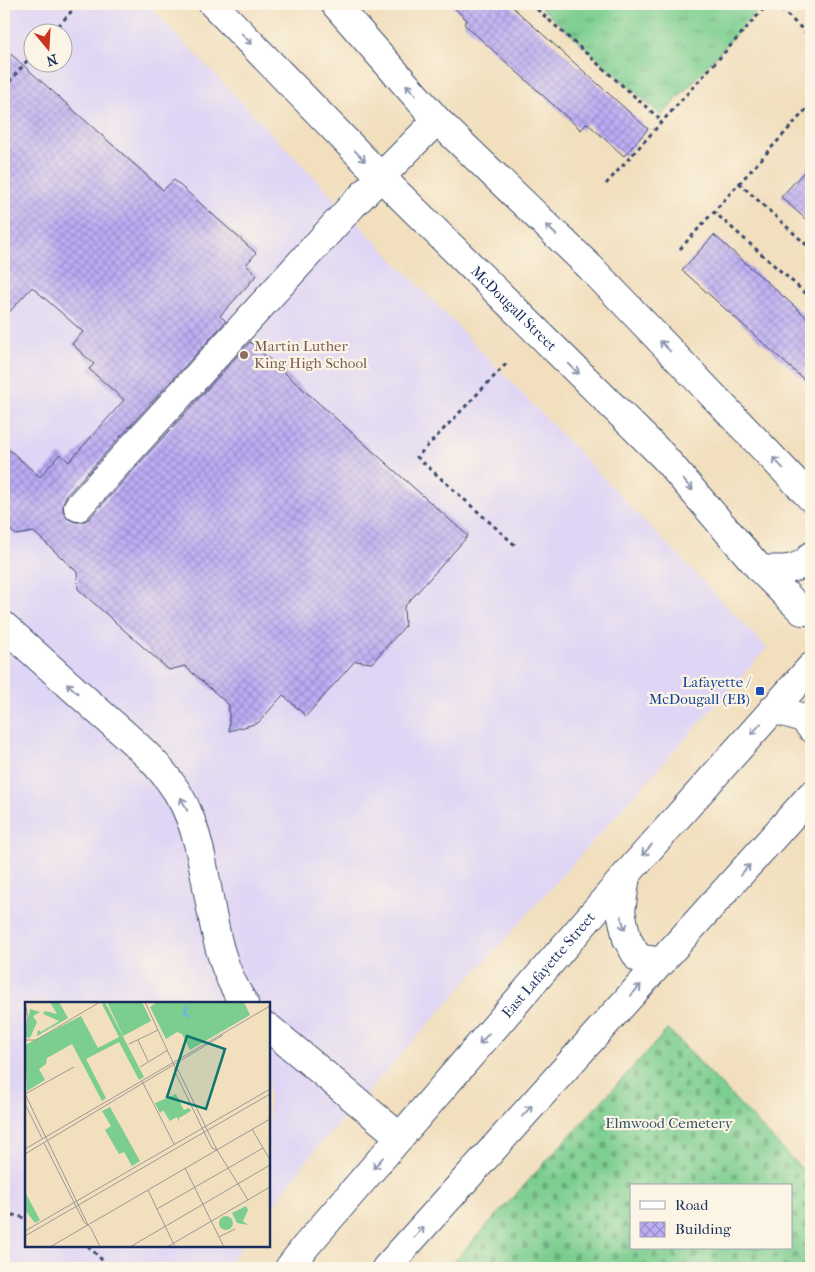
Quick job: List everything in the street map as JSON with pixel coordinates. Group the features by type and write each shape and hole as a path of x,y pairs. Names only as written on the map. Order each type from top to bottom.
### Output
{"street":[{"name":"McDougall Street","path":"213,4 381,177 662,456 760,569 802,611 811,611"},
{"path":"335,4 437,120 590,268 811,498"},
{"path":"78,507 352,206 437,120"},
{"path":"760,569 780,570 796,568 811,556"},
{"path":"4,626 152,760 176,788 185,805 200,850 227,973 234,989 243,1002"},
{"name":"East Lafayette Street","path":"289,1268 626,874 811,667"},
{"path":"773,710 803,718 811,728"},
{"path":"386,1268 811,795"},
{"path":"626,874 621,911 627,939 638,958 662,962"},
{"path":"270,1029 400,1137"}],"path":[{"path":"62,22 78,4"},
{"path":"531,4 662,121"},
{"path":"606,184 768,4"},
{"path":"775,4 811,37"},
{"path":"4,88 22,67"},
{"path":"680,249 811,105"},
{"path":"739,183 811,248"},
{"path":"713,211 811,298"},
{"path":"506,364 417,458 515,545"},
{"path":"4,1213 25,1218"},
{"path":"89,1247 110,1268"}],"shaded area":[{"name":"Martin Luther King High School","path":"4,4 147,4 767,648 314,1151 270,1210 270,1002 25,1002 25,1247 241,1247 225,1268 4,1268"}],"green space":[{"path":"537,4 763,4 662,116"},
{"name":"Elmwood Cemetery","path":"668,1029 811,1179 811,1268 448,1268"}],"building":[{"path":"450,4 509,4 648,129 624,156 587,123 581,130 464,24 467,20"},
{"path":"4,48 22,64 22,72 31,72 163,190 174,180 256,253 246,265 257,275 220,316 226,321 66,496 63,511 67,518 75,522 83,522 90,518 250,342 468,536 404,607 405,626 372,663 355,661 306,716 283,695 258,723 229,731 229,705 185,666 169,670 78,589 77,572 34,532 16,535 4,524 4,445 40,477 60,454 69,462 124,400 89,369 94,364 72,344 83,332 32,287 4,318"},
{"path":"811,164 811,224 781,197"},
{"path":"714,235 811,321 811,386 682,270"}],"place":[{"name":"Martin Luther King High School","path":"244,355"},
{"name":"Lafayette / McDougall (EB)","path":"760,691"}]}
